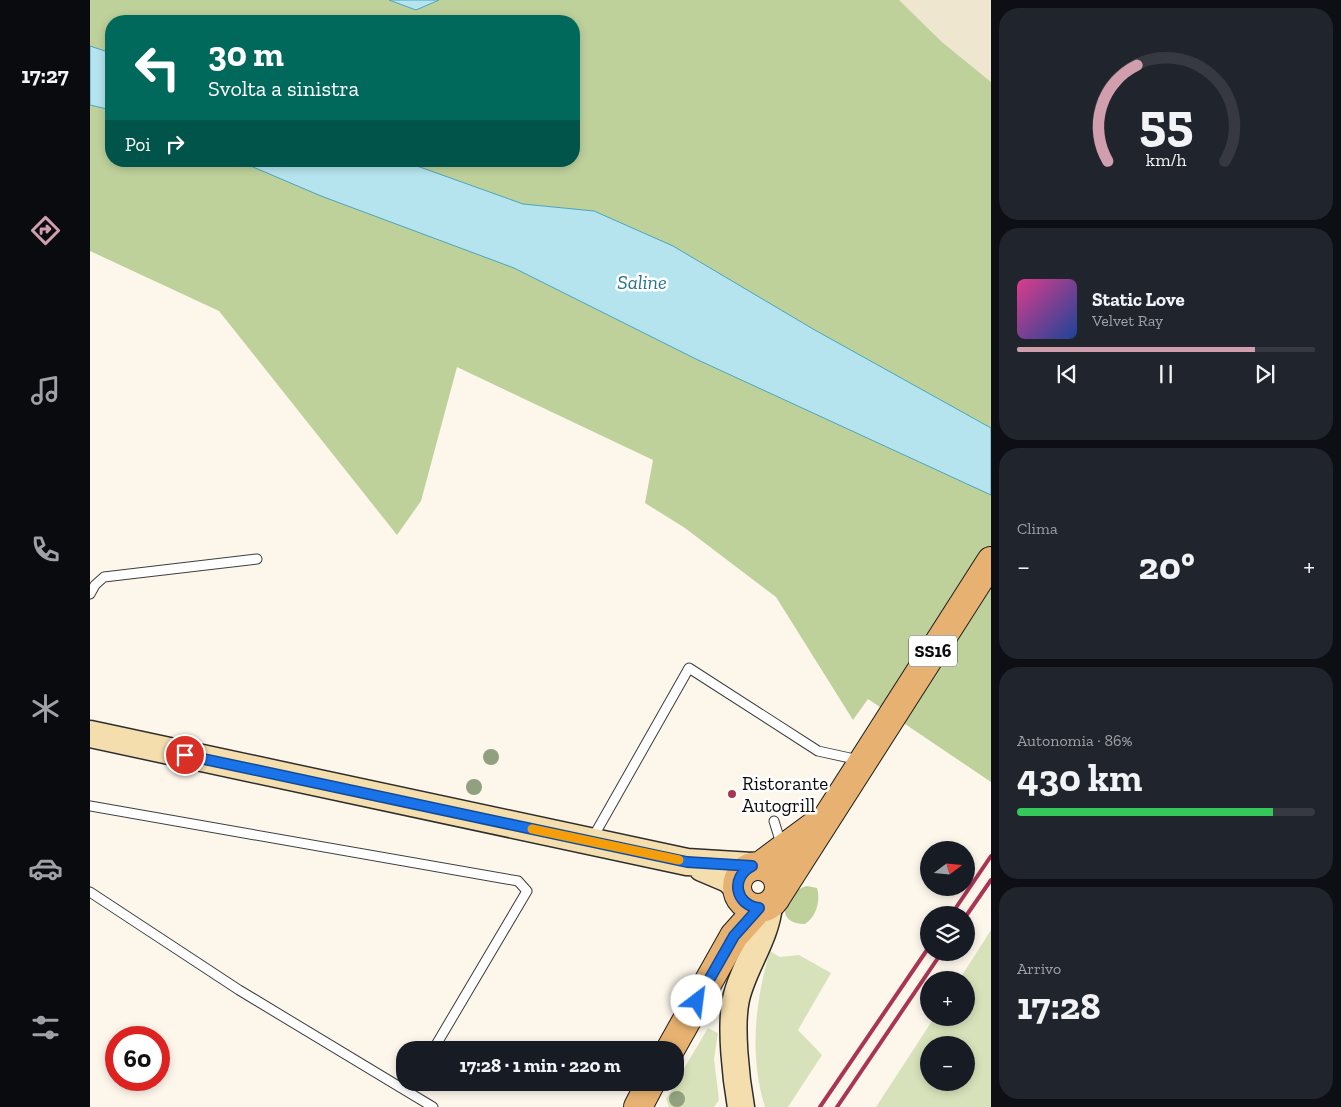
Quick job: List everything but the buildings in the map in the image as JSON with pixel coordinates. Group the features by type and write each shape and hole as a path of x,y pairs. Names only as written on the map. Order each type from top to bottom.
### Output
{"main road":[{"name":"SS16","path":"756,889 829,815 991,561"},
{"path":"90,734 687,862 756,889 764,929 736,999 734,1018 741,1107"},
{"name":"SS16","path":"675,1041 734,936 756,889 782,848 829,815"},
{"path":"638,1107 646,1091"}],"lane":[{"path":"90,594 95,585 104,577 257,559"},
{"path":"590,842 689,668 818,750 868,752"},
{"path":"90,806 518,881 527,891 438,1041"},
{"path":"774,821 782,848"},
{"path":"90,892 239,990 433,1107"}],"shaded area":[{"path":"899,0 991,0 991,82 942,42"}],"green space":[{"path":"90,0 389,0 416,10 439,0 899,0 942,42 991,82 991,428 813,329 673,246 594,211 523,204 420,167 580,167 580,15 105,15 105,51 90,46"},
{"path":"90,105 105,109 105,167 253,167 322,196 514,268 698,360 991,495 991,782 868,699 853,720 776,597 685,528 645,503 653,460 457,367 421,501 397,535 219,311 90,251"},
{"path":"807,886 817,888 817,908 805,924 795,923 788,919 785,914 785,907 792,894"},
{"path":"991,930 991,1107 876,1107 920,1039 920,1091 975,1091 975,1036 922,1036 929,1026 975,1026 975,971 965,971 971,961 975,961 975,955"},
{"path":"770,951 780,957 799,955 831,973 798,1030 822,1055 788,1107 765,1107 757,1068 756,1029 758,1009"},
{"path":"708,1028 718,1033 714,1059 719,1100 714,1107 669,1107 666,1099 671,1091 684,1091 684,1069"}],"water":[{"path":"389,0 439,0 416,10"},
{"path":"90,46 105,51 105,109 90,105"},
{"name":"Saline","path":"253,167 420,167 523,204 594,211 673,246 813,329 991,428 991,495 698,360 514,268 321,196"}],"railway":[{"path":"957,906 991,856"},
{"path":"973,906 991,880"},
{"path":"820,1107 920,960"},
{"path":"837,1107 936,961"}],"slow traffic":[{"path":"532,829 679,860"}],"place":[{"name":"Ristorante Autogrill","path":"732,794"}],"route":[{"path":"185,755 687,862 752,866 741,874 738,880 738,893 746,904 759,908 734,936 697,1001"}]}
